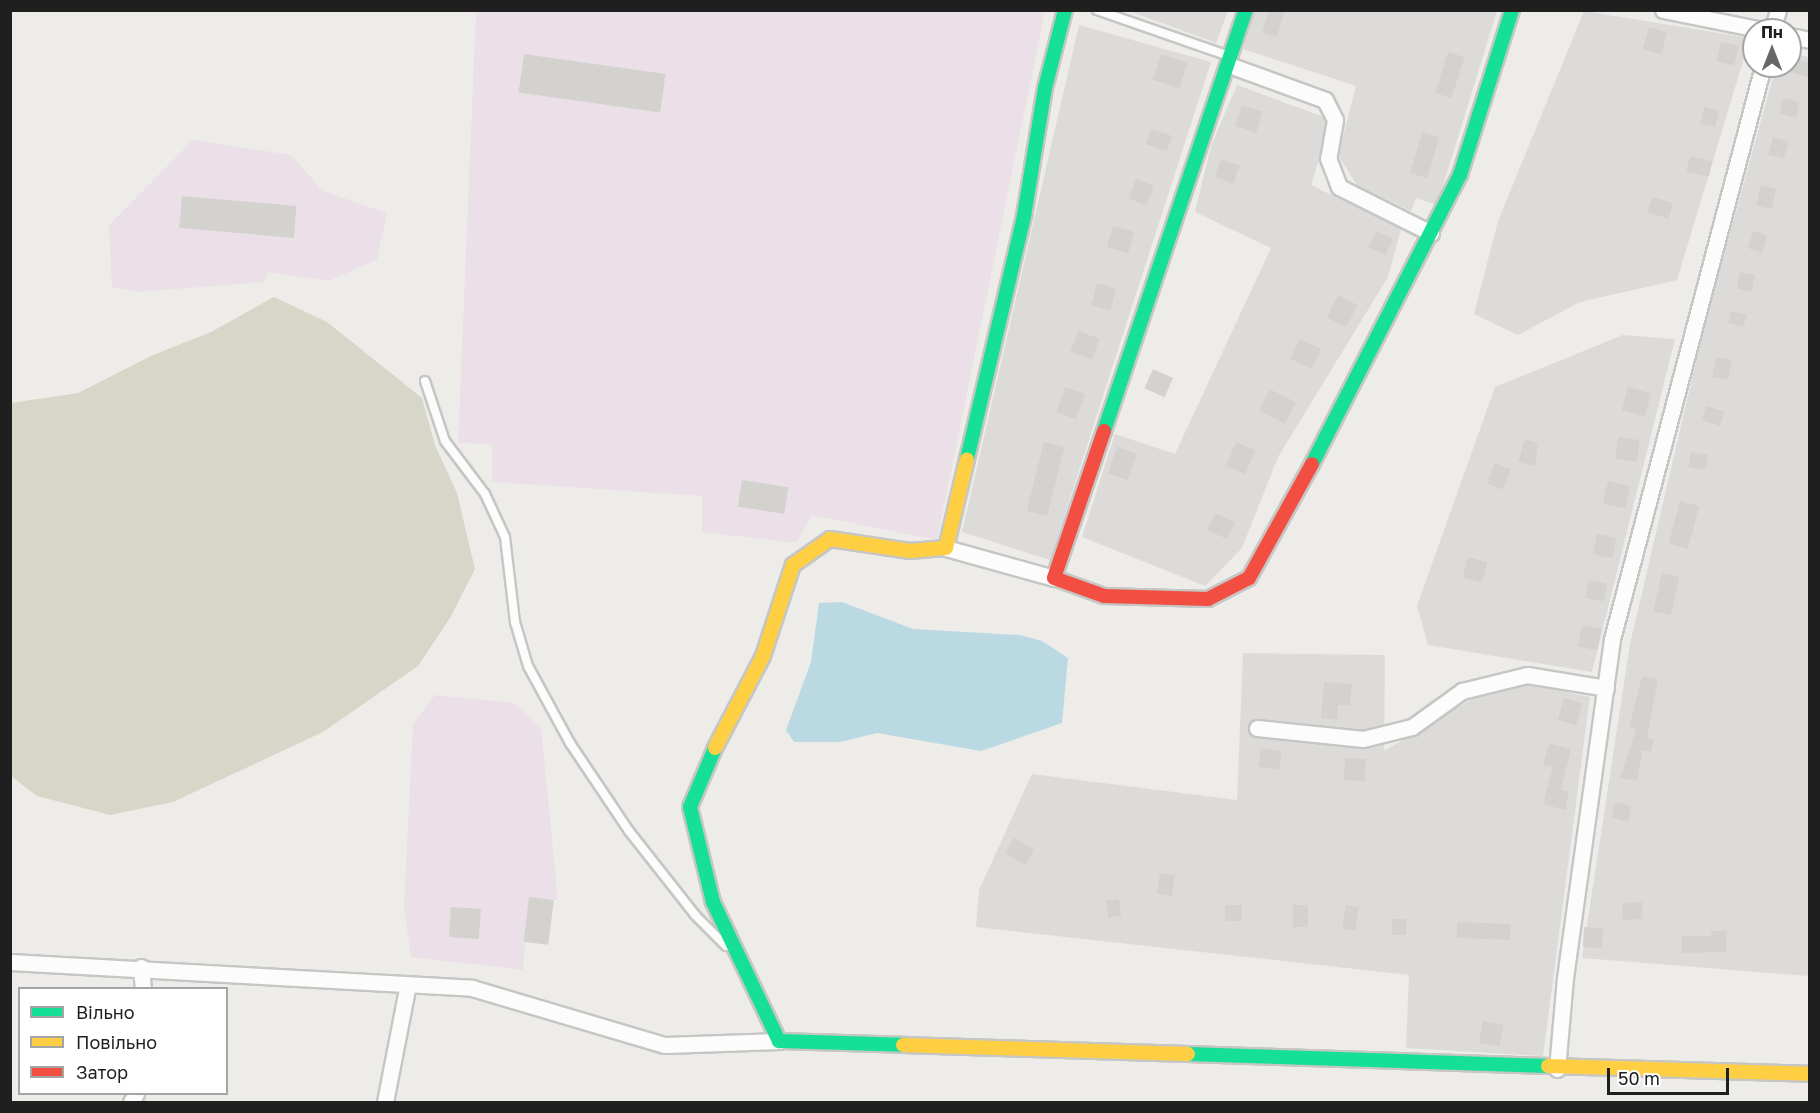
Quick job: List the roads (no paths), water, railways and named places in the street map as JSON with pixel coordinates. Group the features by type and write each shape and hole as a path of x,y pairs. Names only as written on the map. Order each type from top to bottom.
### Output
{"street":[{"path":"946,548 1024,216 1045,88 1065,10"},
{"path":"1054,578 1231,61 1246,10"},
{"path":"780,1041 747,967 713,902 690,807 723,726 764,656 793,565 830,539 910,551 946,548 1054,578 1104,596 1208,599 1249,578 1460,176 1512,10"},
{"path":"1663,10 1742,26"},
{"path":"1231,61 1325,100 1336,133 1328,158 1339,187 1431,233"},
{"path":"1557,1069 1564,978 1612,639 1759,78"},
{"path":"1257,728 1363,739 1412,727 1462,691 1527,675 1606,688"},
{"path":"10,962 141,967 472,988 665,1045 780,1041 1557,1069 1809,1074"},
{"path":"141,967 143,987"},
{"path":"386,1102 408,984"}],"lane":[{"path":"1097,10 1231,61"},
{"path":"425,381 445,441 485,494 505,537 515,622 533,676 570,743 629,831 695,915 747,967"}],"water":[{"path":"842,602 913,629 1020,635 1042,641 1068,658 1062,723 981,751 877,733 840,742 794,742 786,730 811,662 819,603"}]}
